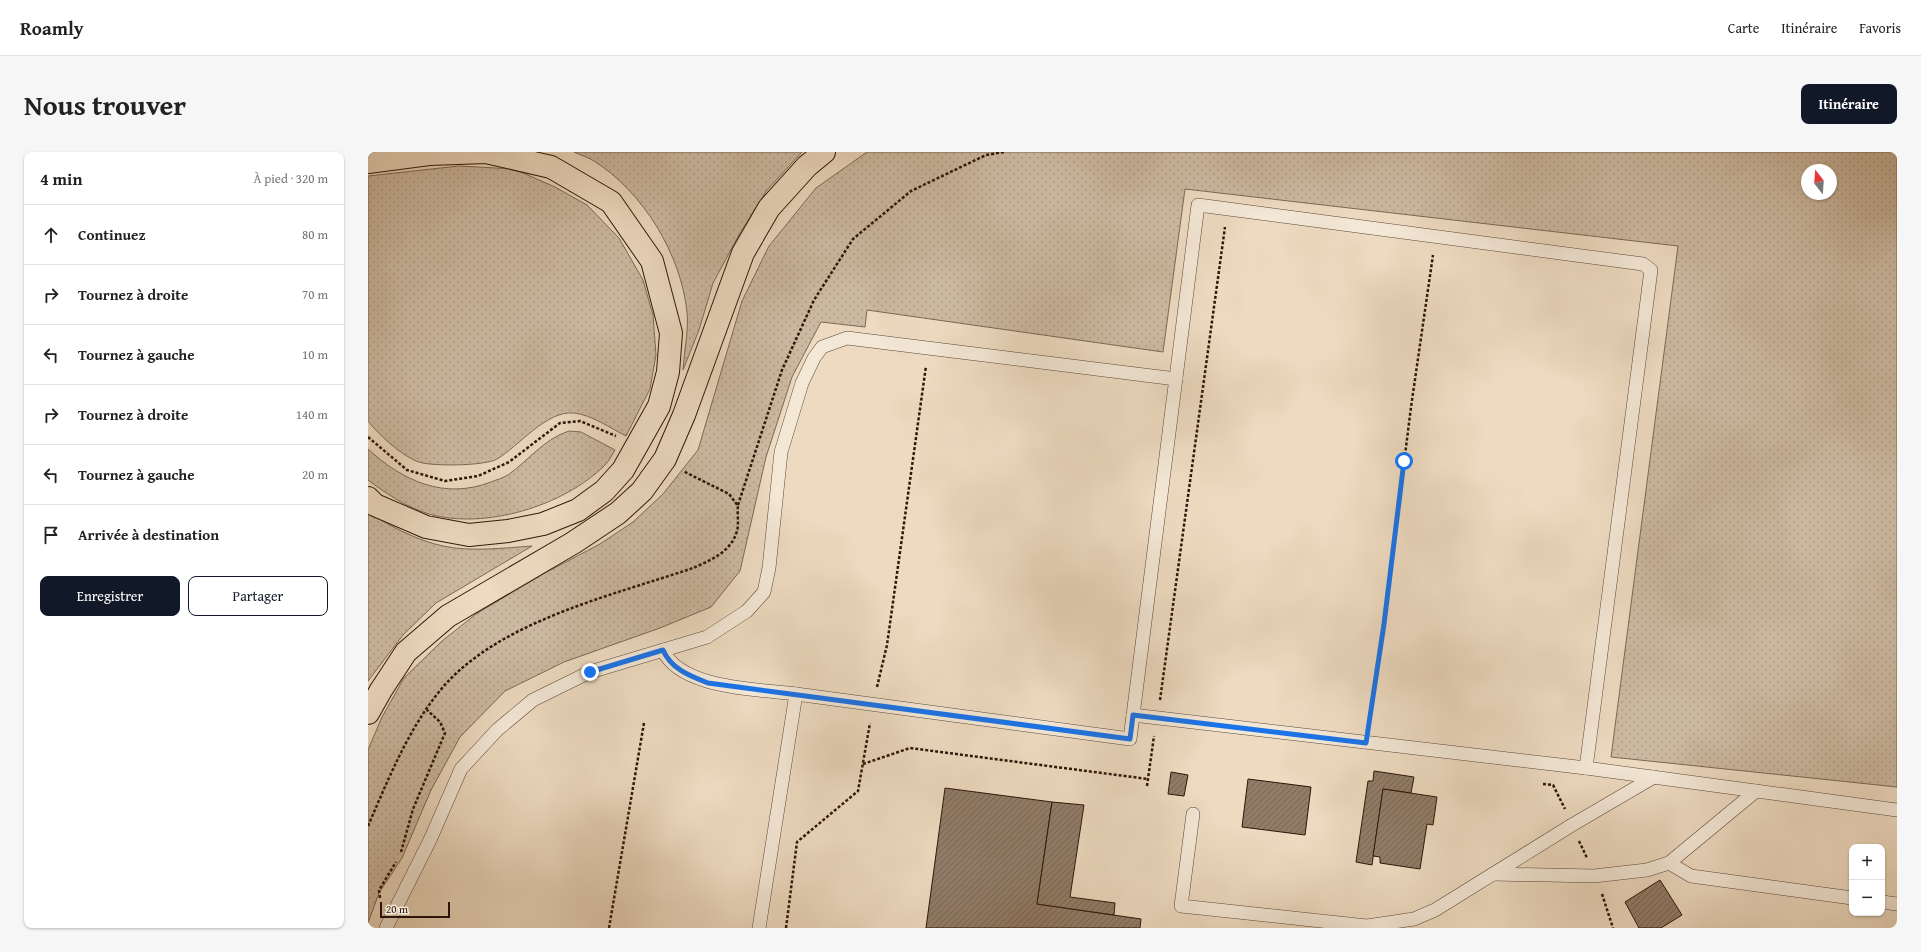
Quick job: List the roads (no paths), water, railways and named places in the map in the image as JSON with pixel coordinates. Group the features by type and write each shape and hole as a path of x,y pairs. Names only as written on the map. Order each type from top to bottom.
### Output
{"highway":[{"path":"368,162 429,154 486,152 552,167 611,202 652,261 671,334 668,372 659,406 623,470 604,491 578,510 543,524 508,531 469,535 426,527 375,505 368,498"},
{"path":"368,713 406,652 448,616 573,543 618,513 642,491 665,459 684,415 743,253 769,208 807,166 824,152"}],"lane":[{"path":"663,650 667,659 685,674 708,683 1130,739 1198,205 1643,264 1651,270 1586,768"},
{"path":"387,925 430,840 461,769 497,730 533,700 590,672 707,637 747,611 764,592 769,568 781,452 802,383 814,358 822,347 847,338 1176,378"},
{"path":"760,928 796,694"},
{"path":"1133,715 1586,768 1897,810"},
{"path":"1193,814 1181,906 1367,926 1414,918 1435,910 1572,825 1654,777"},
{"path":"1493,874 1594,876 1647,870 1669,863 1756,791"},
{"path":"1669,863 1691,876 1849,898"},
{"path":"1885,902 1897,904"}]}
